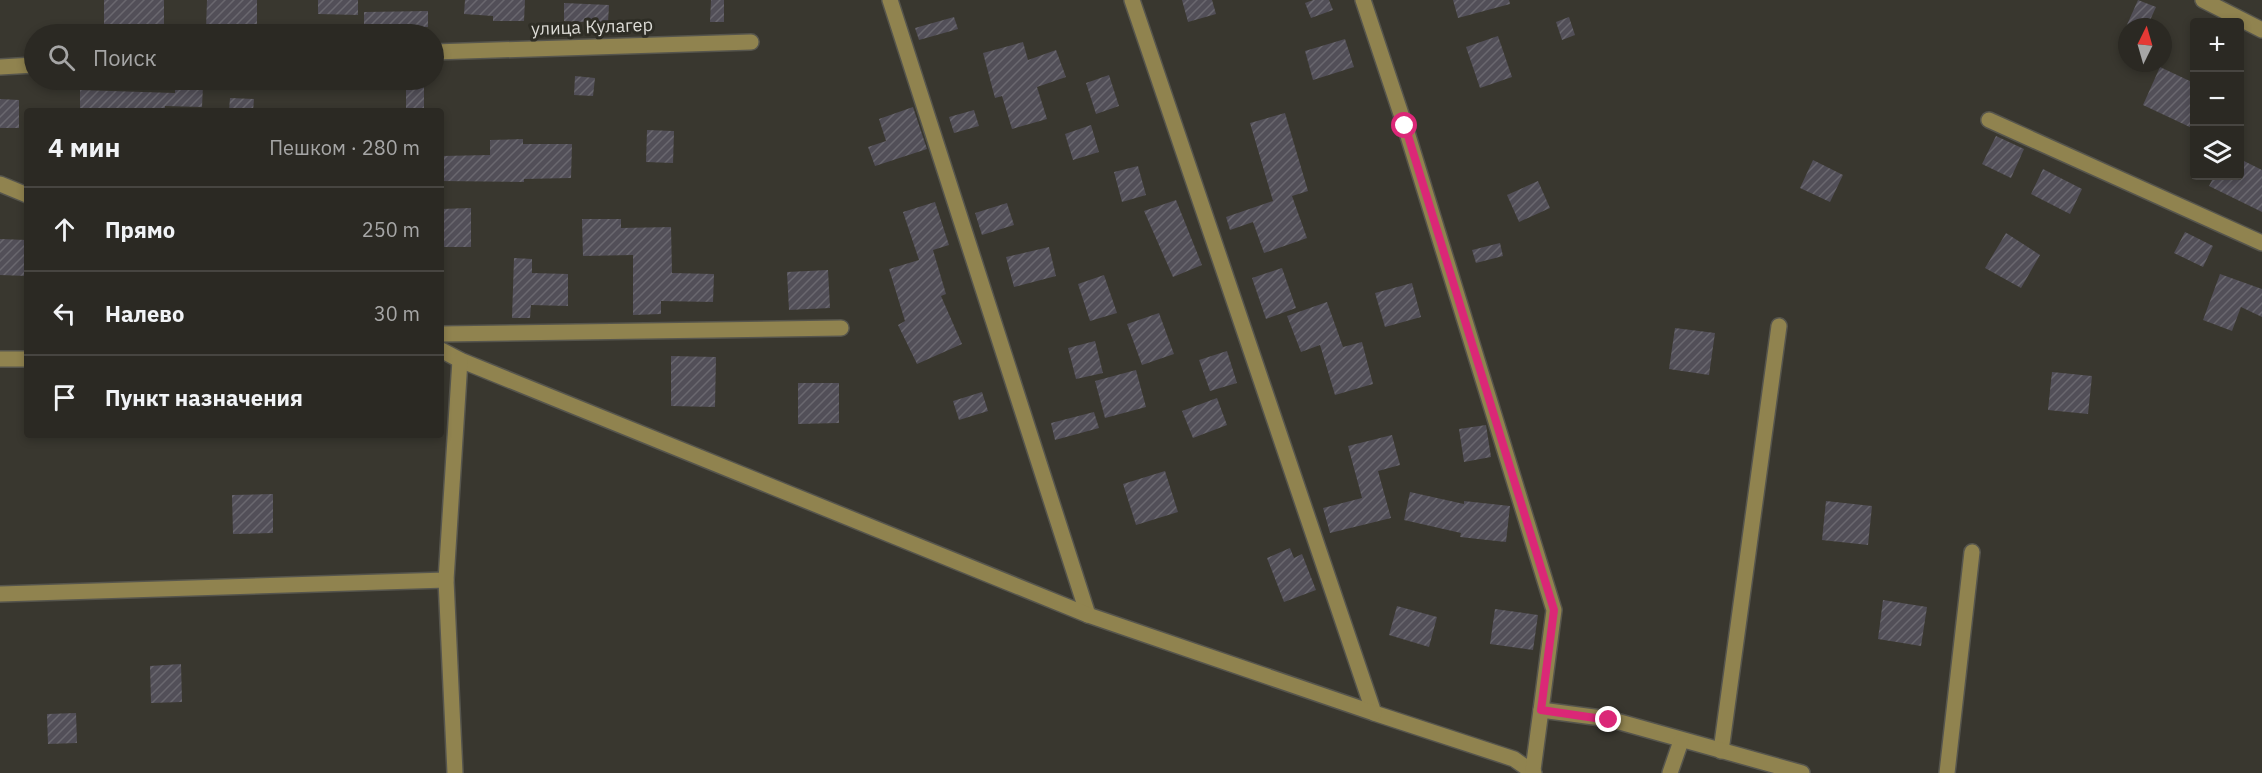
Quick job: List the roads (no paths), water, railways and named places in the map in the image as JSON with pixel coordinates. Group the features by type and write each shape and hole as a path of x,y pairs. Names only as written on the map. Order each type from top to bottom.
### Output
{"street":[{"path":"890,0 1088,615"},
{"path":"1132,0 1374,713"},
{"path":"444,352 1088,615 1514,759 1534,771 1554,610 1405,126 1363,0"},
{"path":"2203,0 2262,30"},
{"name":"улица Кулагер","path":"444,52 751,42"},
{"path":"0,66 24,65"},
{"path":"1989,120 2262,243"},
{"path":"0,184 24,194"},
{"path":"1721,751 1779,326"},
{"path":"444,334 842,327"},
{"path":"0,359 24,359"},
{"path":"455,773 446,580 460,360"},
{"path":"1947,773 1972,552"},
{"path":"0,594 446,580"},
{"path":"1541,710 1609,720 1802,773"},
{"path":"1670,773 1681,741"}]}
